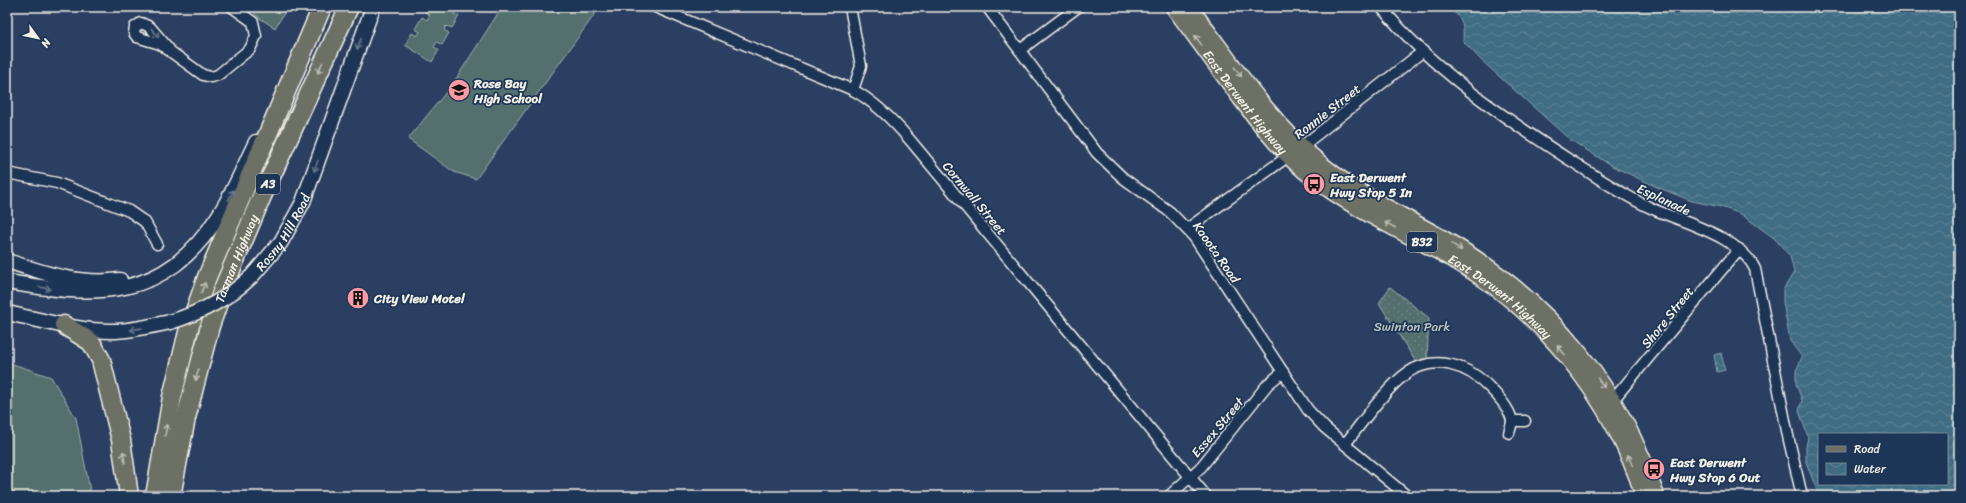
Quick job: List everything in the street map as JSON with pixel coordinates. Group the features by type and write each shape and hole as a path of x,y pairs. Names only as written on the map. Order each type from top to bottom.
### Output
{"highway":[{"name":"Tasman Highway","path":"155,496 172,397 189,328 207,277 322,7"},
{"name":"Tasman Highway","path":"171,496 186,418 207,338 237,252 348,7"},
{"path":"64,325 91,342 101,360 121,440 129,496"}],"main road":[{"name":"Rosny Hill Road","path":"7,313 64,325 114,331 147,328 170,322 209,306 236,289 252,276 281,242 303,202 372,7"},
{"name":"East Derwent Highway","path":"1174,7 1266,131 1295,152 1321,165 1355,190 1456,246 1486,265 1532,302 1562,331 1613,400 1639,450 1656,496"},
{"name":"East Derwent Highway","path":"1189,7 1273,118 1315,180 1360,209 1452,258 1483,278 1524,311 1566,356 1600,402 1623,444 1644,496"},
{"name":"Tasman Highway","path":"210,228 232,193 285,82 294,72"},
{"path":"7,261 58,278 86,281 117,280 140,275 164,265 192,246 210,228"},
{"path":"7,282 73,291 93,292 124,288 152,277 178,262 197,244 210,228"}],"street":[{"path":"168,50 204,75 211,77 221,73 250,49 256,36 255,26 252,22 232,7"},
{"name":"Cornwall Street","path":"655,7 853,90 867,98 895,122 1206,496"},
{"path":"850,7 861,66 853,90"},
{"name":"Kaoota Road","path":"987,7 1097,153 1108,165 1170,212 1187,230 1308,410 1345,444 1407,496"},
{"path":"1020,50 1078,7"},
{"name":"Esplanade","path":"1381,7 1405,36 1422,52 1476,96 1520,128 1616,190 1643,204 1719,237 1739,249 1749,258 1755,269 1788,436 1802,496"},
{"name":"Ronnie Street","path":"1187,230 1295,152 1422,52"},
{"path":"7,173 57,183 130,211 145,222 157,244"},
{"name":"Shore Street","path":"1613,400 1739,249"},
{"path":"1345,444 1398,380 1414,369 1432,364 1450,364 1473,374 1495,393 1512,421 1509,433"},
{"name":"Essex Street","path":"1169,496 1213,453 1268,384 1282,372"},
{"path":"1512,421 1525,421"}],"green space":[{"path":"249,7 288,7 275,28 258,17"},
{"path":"428,7 465,7 462,12 457,9 454,14 459,16 452,28 446,26 444,30 449,33 442,45 437,42 434,47 439,50 432,62 405,45 412,33 417,36 420,32 415,29 422,17 427,20 430,15 425,12"},
{"path":"502,7 600,7 476,179 454,172 408,139 452,85"},
{"name":"Swinton Park","path":"1390,287 1429,318 1427,359 1416,362 1379,303"},
{"path":"7,362 51,377 76,418 91,496 7,496"}],"water":[{"path":"1444,7 1959,7 1959,496 1819,496 1806,462 1808,437 1799,411 1802,400 1796,384 1796,371 1802,357 1790,341 1783,302 1783,290 1794,272 1790,256 1774,238 1741,214 1721,207 1692,201 1657,187 1612,166 1569,139 1481,60 1463,41 1461,20 1455,13"},
{"path":"1721,353 1725,370 1717,372 1714,355"}],"place":[{"name":"Rose Bay High School","path":"459,90"},
{"name":"East Derwent Hwy Stop 5 In","path":"1314,184"},
{"name":"City View Motel","path":"358,298"},
{"name":"East Derwent Hwy Stop 6 Out","path":"1654,469"}]}
